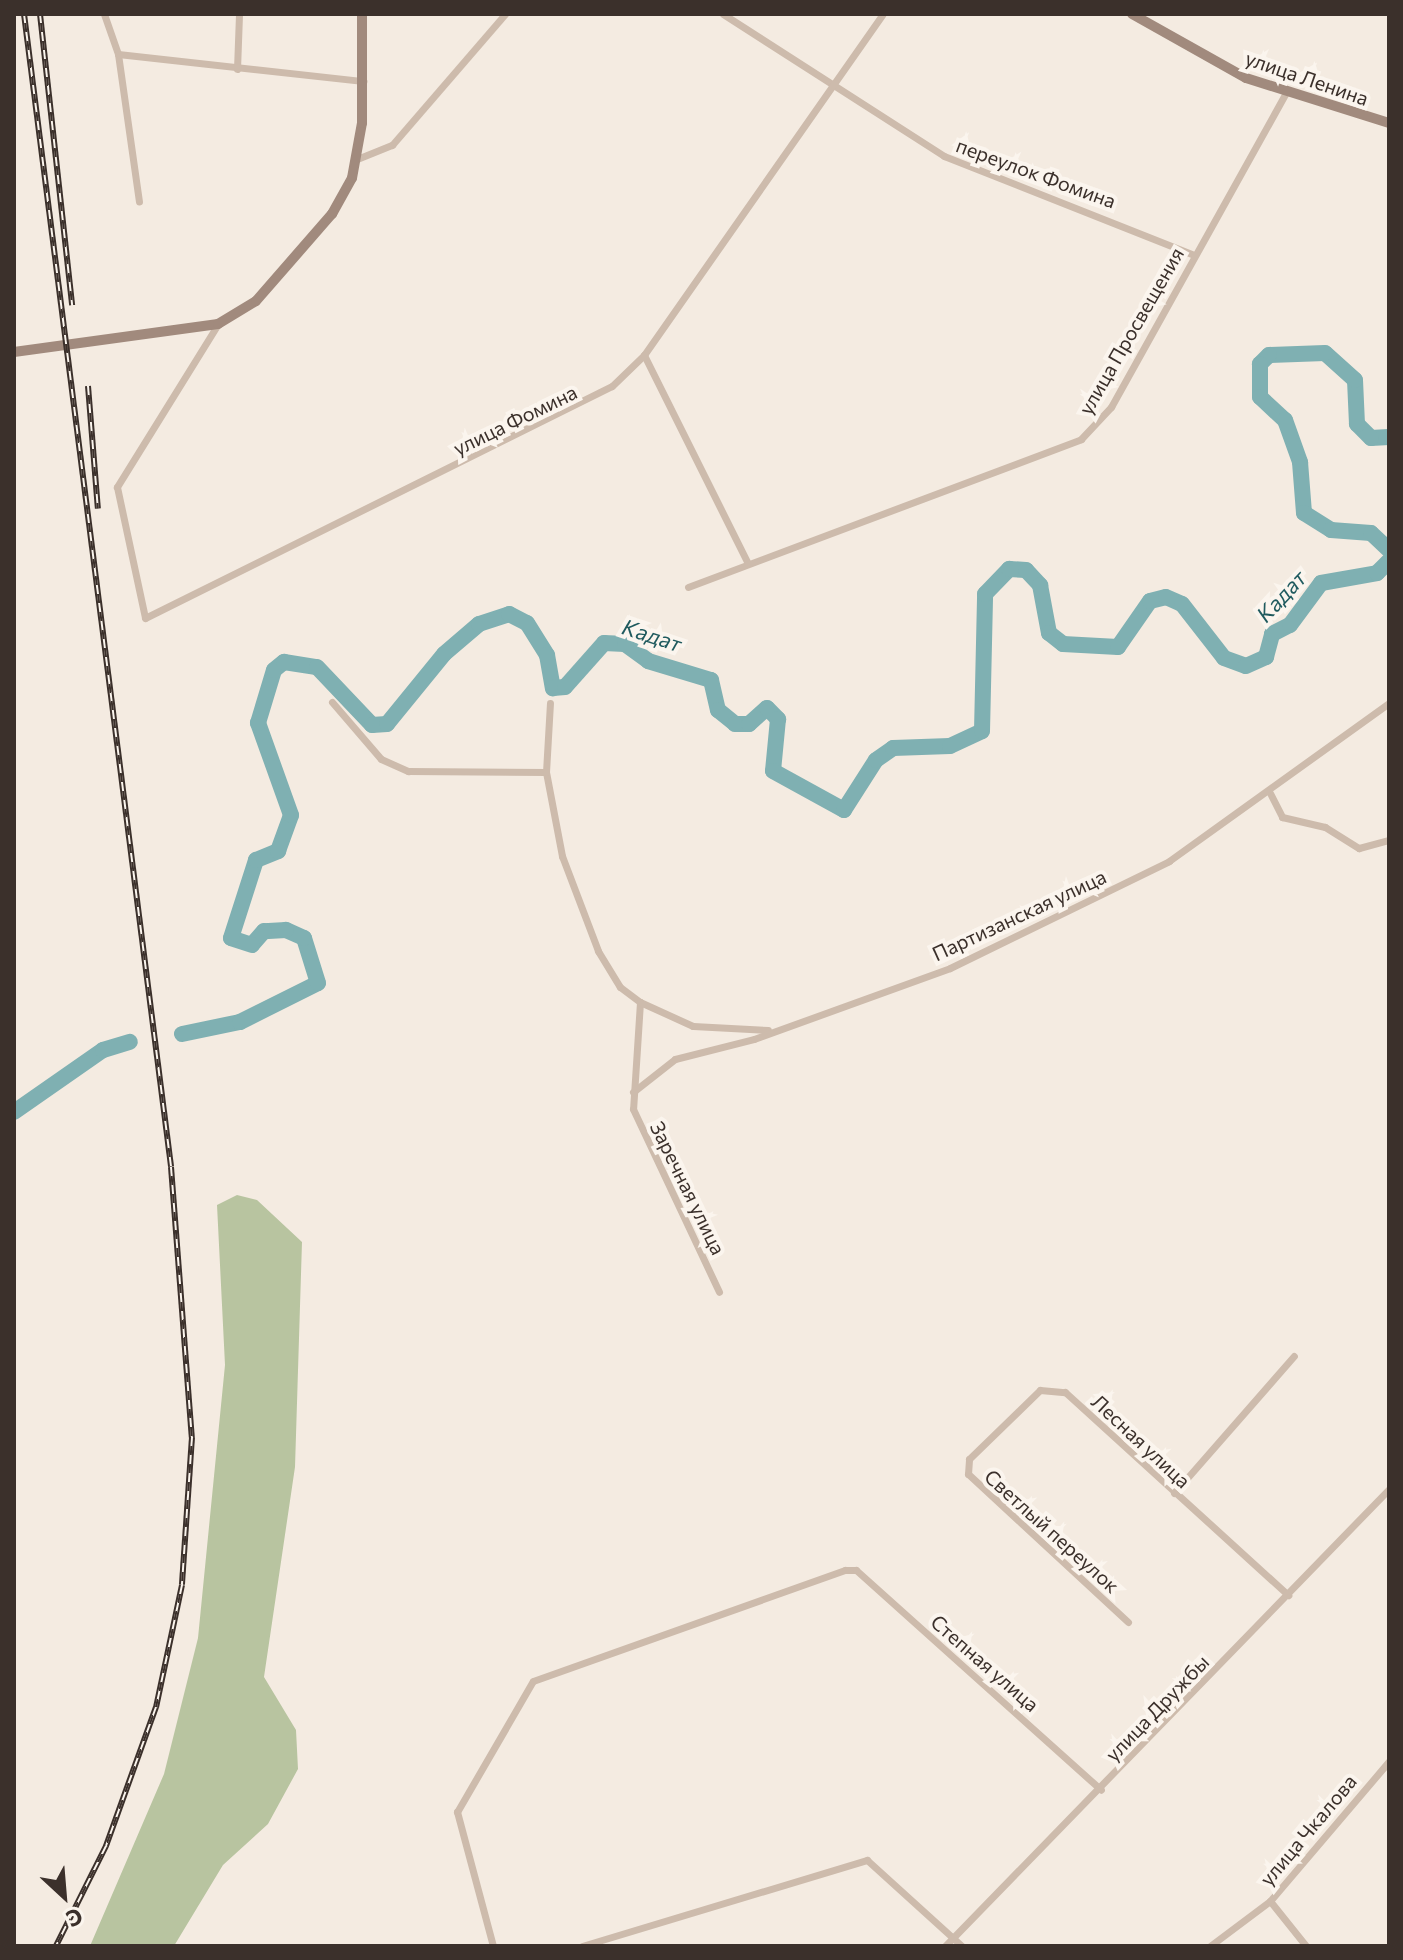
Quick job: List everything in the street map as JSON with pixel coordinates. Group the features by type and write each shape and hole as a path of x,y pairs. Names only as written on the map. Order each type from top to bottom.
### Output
{"street":[{"path":"104,14 118,54 139,202"},
{"path":"237,69 239,14"},
{"path":"14,352 218,324 243,312 332,214 357,159 364,81 362,14"},
{"path":"357,159 392,145 505,14"},
{"name":"переулок Фомина","path":"723,14 830,88 944,156 1194,255"},
{"name":"улица Фомина","path":"218,324 117,487 145,618 581,407 644,355 883,14"},
{"name":"улица Ленина","path":"1132,14 1286,93 1389,123"},
{"path":"118,54 364,81"},
{"name":"улица Просвещения","path":"688,587 747,562 1081,439 1111,407 1286,93"},
{"path":"644,355 747,562"},
{"path":"332,702 381,759 408,771 546,772"},
{"path":"550,703 546,772 562,856 588,926 612,978 640,1002 693,1026 774,1029"},
{"name":"Партизанская улица","path":"633,1092 675,1059 774,1029 950,968 1169,861 1270,793 1389,703"},
{"path":"1270,793 1282,817 1325,827 1359,848 1389,840"},
{"name":"Заречная улица","path":"640,1002 633,1092 637,1118 719,1292"},
{"path":"1174,1493 1294,1356"},
{"name":"Лесная улица","path":"969,1459 1040,1390 1065,1392 1288,1595"},
{"name":"Светлый переулок","path":"969,1459 971,1482 1128,1622"},
{"name":"улица Дружбы","path":"945,1946 1101,1790 1389,1489"},
{"name":"Степная улица","path":"493,1946 457,1812 533,1681 845,1570 856,1570 1101,1790"},
{"name":"улица Чкалова","path":"1210,1946 1270,1901 1389,1761"},
{"path":"582,1946 867,1860 962,1946"},
{"path":"1270,1901 1306,1946"}],"green space":[{"path":"237,1195 257,1200 302,1242 295,1467 264,1677 296,1730 298,1769 268,1824 223,1865 174,1946 90,1946 164,1774 198,1638 225,1365 217,1205"}],"waterway":[{"name":"Кадат","path":"1389,437 1371,438 1357,424 1355,380 1325,353 1269,355 1260,364 1260,397 1285,420 1300,462 1304,513 1331,530 1371,533 1389,550"},
{"name":"Кадат","path":"182,1034 240,1022 318,983 304,938 286,930 264,931 252,945 231,938 256,860 278,851 291,815 258,723 274,670 284,662 317,667 372,725 387,724 444,654 479,624 509,614 527,623 547,655 553,688 565,687 604,643 625,644 648,661 711,680 718,710 735,724 749,724 767,708 778,719 773,771 844,810 876,760 893,748 950,746 982,731 985,594 1009,569 1026,570 1040,585 1049,633 1063,644 1118,647 1150,601 1166,597 1182,604 1224,658 1246,666 1266,657 1272,634 1290,625 1321,583 1377,573 1389,561"},
{"name":"Кадат","path":"14,1112 103,1050 130,1042"}],"railway":[{"path":"24,14 171,1167 192,1437 182,1585 156,1707 106,1846 56,1946"},
{"path":"40,14 72,305"},
{"path":"88,386 98,509"}]}
